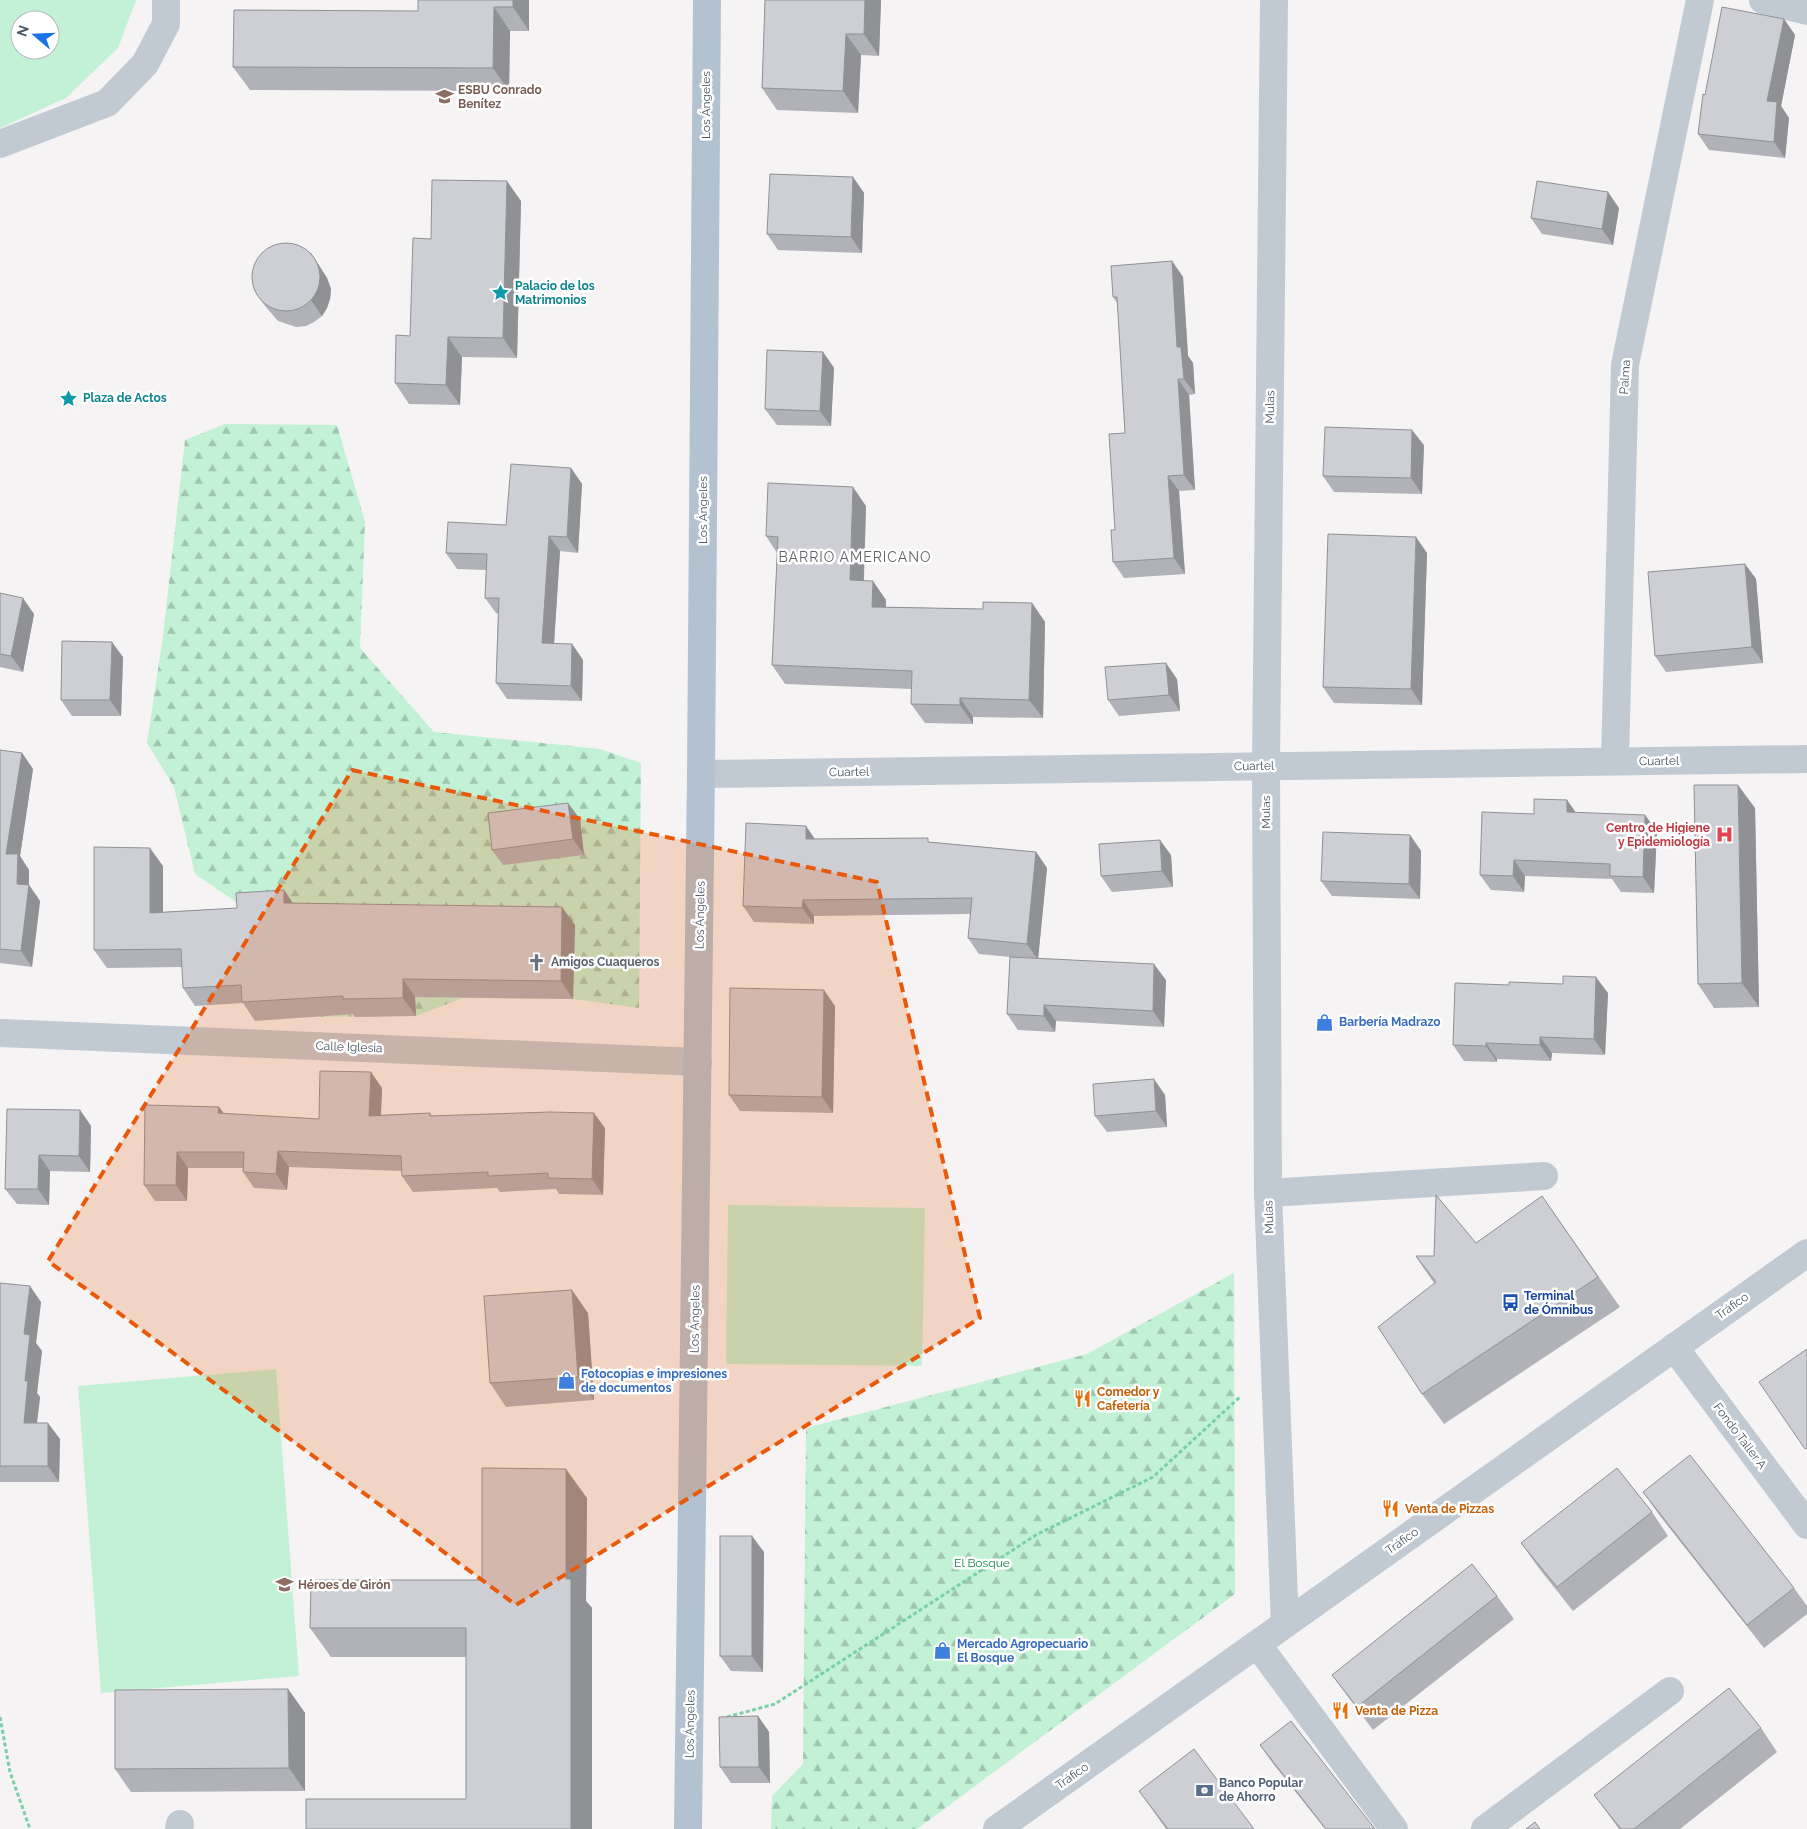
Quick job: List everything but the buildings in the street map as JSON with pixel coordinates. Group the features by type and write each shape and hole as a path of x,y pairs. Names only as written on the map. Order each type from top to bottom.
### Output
{"main road":[{"name":"Los Ángeles","path":"688,1829 701,774 707,0"}],"street":[{"path":"0,144 107,103 145,64 166,24 166,0"},
{"name":"Mulas","path":"1274,0 1266,766 1268,1193 1285,1624"},
{"name":"Palma","path":"1615,761 1625,365 1700,0"},
{"path":"1763,0 1807,11"},
{"name":"Cuartel","path":"701,774 1807,759"},
{"name":"Calle Iglesia","path":"0,1033 698,1062"},
{"path":"1268,1193 1544,1176"},
{"name":"Tráfico","path":"998,1829 1807,1253"},
{"name":"Fondo Taller A","path":"1674,1348 1807,1525"},
{"path":"1257,1644 1394,1829"},
{"path":"1485,1829 1670,1691"}],"path":[{"path":"690,1727 775,1704 1036,1534 1153,1477 1274,1365"},
{"path":"0,1717 10,1772 30,1829"}],"highlighted area":[{"path":"352,770 877,882 980,1318 516,1605 48,1261"}],"green space":[{"path":"0,0 136,0 118,48 66,98 0,128"},
{"path":"225,424 337,425 365,522 360,648 434,732 600,749 641,763 639,1008 573,999 463,998 416,1016 308,1017 302,908 249,911 195,874 174,787 147,743 163,636 185,440"},
{"path":"728,1205 925,1208 922,1366 726,1364"},
{"name":"El Bosque","path":"1234,1273 1235,1594 917,1829 771,1829 772,1796 803,1764 806,1428 1087,1354"},
{"path":"276,1369 299,1676 101,1693 78,1386"}],"place":[{"name":"ESBU Conrado Benítez","path":"444,97"},
{"name":"Palacio de los Matrimonios","path":"501,293"},
{"name":"Plaza de Actos","path":"69,398"},
{"name":"Centro de Higiene y Epidemiología","path":"1724,835"},
{"name":"Amigos Cuaqueros","path":"537,962"},
{"name":"Barbería Madrazo","path":"1325,1022"},
{"name":"Terminal de Ómnibus","path":"1510,1303"},
{"name":"Fotocopias e impresiones de documentos","path":"567,1381"},
{"name":"Comedor y Cafetería","path":"1083,1399"},
{"name":"Venta de Pizzas","path":"1391,1509"},
{"name":"Héroes de Girón","path":"284,1585"},
{"name":"Mercado Agropecuario El Bosque","path":"943,1651"},
{"name":"Venta de Pizza","path":"1341,1711"},
{"name":"Banco Popular de Ahorro","path":"1205,1790"}],"district":[{"name":"BARRIO AMERICANO","path":"855,557"}]}
